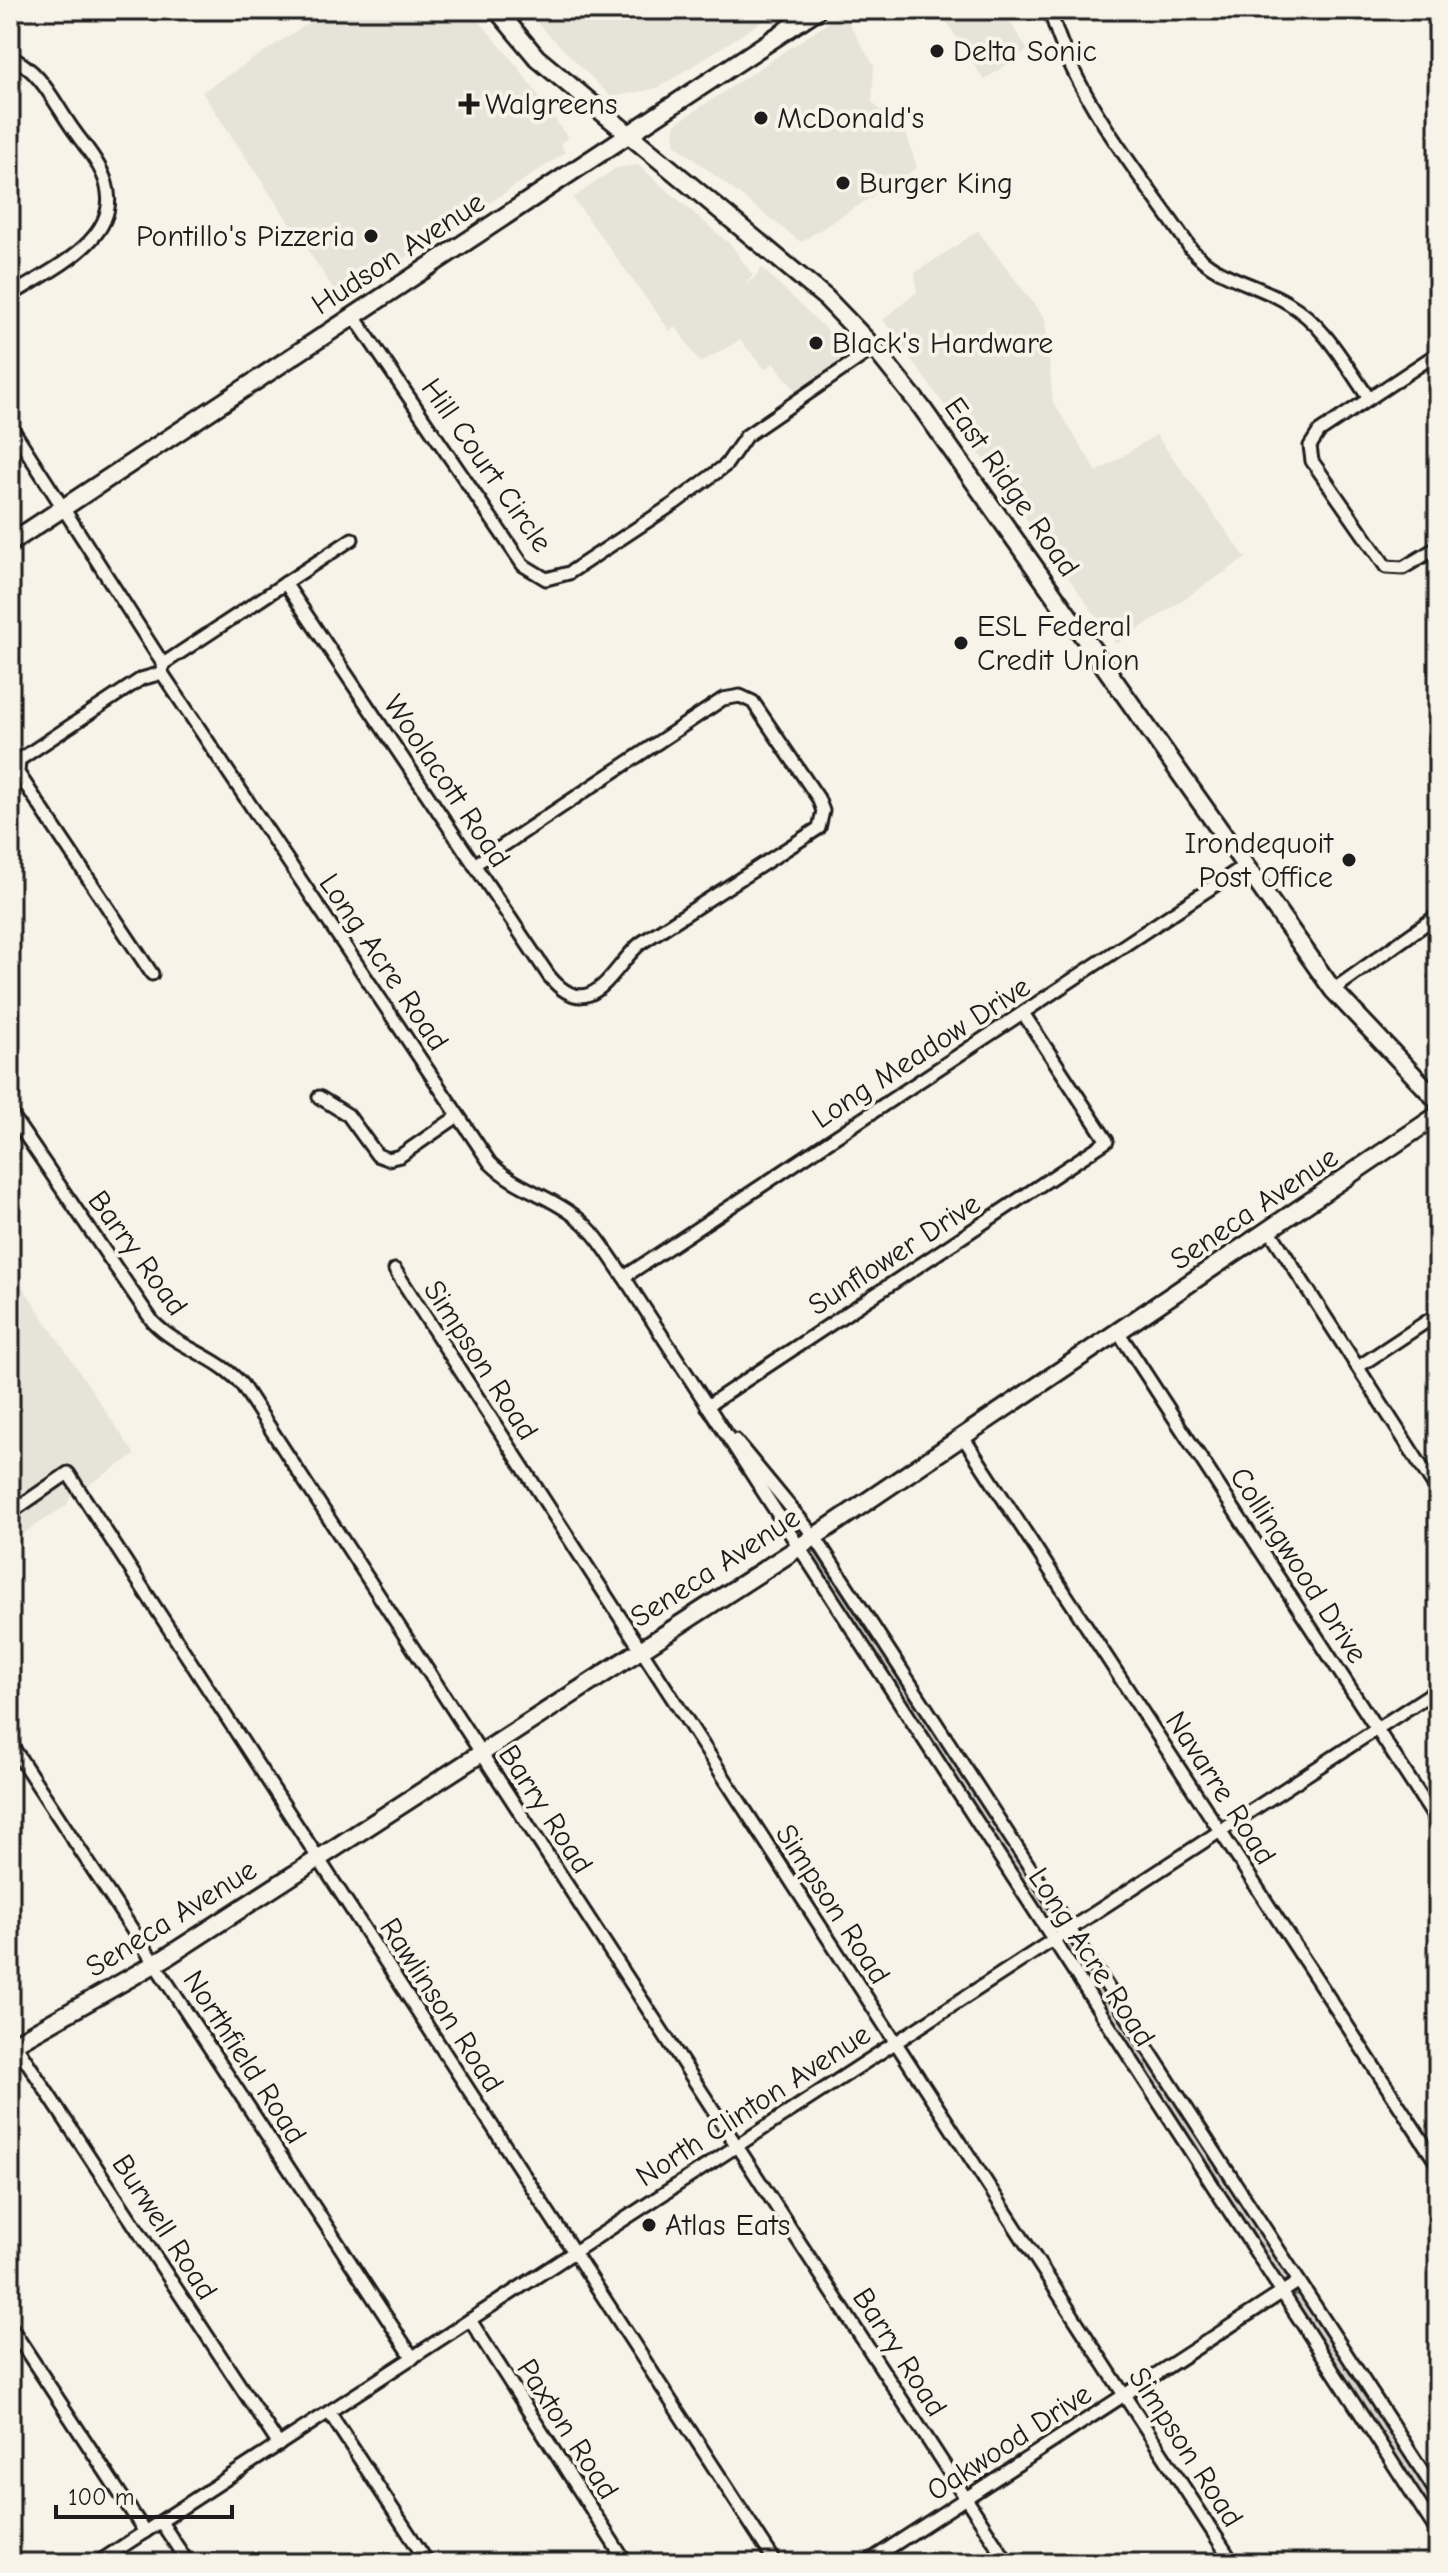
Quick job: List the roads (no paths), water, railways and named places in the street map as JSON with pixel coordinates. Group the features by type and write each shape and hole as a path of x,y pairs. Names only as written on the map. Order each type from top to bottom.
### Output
{"main road":[{"name":"East Ridge Road","path":"497,10 537,58 815,288 874,348 922,408 1333,990 1438,1101"},
{"name":"Hudson Avenue","path":"10,543 817,10"},
{"name":"Seneca Avenue","path":"12,2042 156,1964 481,1754 806,1542 1438,1115"}],"street":[{"path":"1050,10 1059,44 1075,76 1191,249 1210,269 1279,298 1303,313 1325,336 1368,397"},
{"path":"10,57 38,78 101,171 108,199 105,220 90,241 10,296"},
{"name":"Hill Court Circle","path":"353,315 523,565 546,579 569,573 675,503 726,465 746,436 874,348"},
{"path":"1438,353 1368,397 1315,436 1310,446 1312,461 1386,567 1403,568 1438,547"},
{"name":"Long Acre Road","path":"10,425 163,668 458,1116 501,1174 575,1215 624,1277 707,1406 806,1542 1069,1929 1438,2495"},
{"path":"152,974 18,773 19,760 141,679 163,668 352,539"},
{"name":"Woolacott Road","path":"285,583 474,865 549,976 562,989 577,994 604,987 629,953 641,943 819,828 823,811 818,798 753,702 740,696 723,699 474,865"},
{"name":"Long Meadow Drive","path":"624,1277 1244,866"},
{"path":"1333,990 1438,915"},
{"name":"Sunflower Drive","path":"707,1406 1107,1141 1023,1013"},
{"path":"319,1097 348,1115 377,1155 388,1159 400,1156 458,1116"},
{"name":"Barry Road","path":"10,1113 153,1322 182,1346 226,1368 242,1385 1008,2563"},
{"path":"1270,1231 1438,1492"},
{"name":"Simpson Road","path":"395,1270 1233,2563"},
{"path":"1358,1367 1438,1314"},
{"name":"Collingwood Drive","path":"1119,1333 1438,1823"},
{"name":"Long Acre Road","path":"707,1406 806,1542 1052,1940 1438,2533"},
{"name":"Navarre Road","path":"963,1437 1438,2165"},
{"name":"Rawlinson Road","path":"10,1513 68,1473 776,2563"},
{"name":"North Clinton Avenue","path":"97,2563 1438,1689"},
{"name":"Northfield Road","path":"10,1743 413,2358"},
{"name":"Burwell Road","path":"12,2042 279,2445"},
{"name":"Oakwood Drive","path":"866,2563 1298,2282"},
{"name":"Paxton Road","path":"470,2320 626,2563"},
{"path":"10,2326 145,2532"},
{"path":"329,2412 428,2563"},
{"path":"161,2522 188,2563"}],"place":[{"name":"Delta Sonic","path":"937,51"},
{"name":"Walgreens","path":"469,104"},
{"name":"McDonald's","path":"761,118"},
{"name":"Burger King","path":"843,183"},
{"name":"Pontillo's Pizzeria","path":"371,236"},
{"name":"Black's Hardware","path":"816,343"},
{"name":"ESL Federal Credit Union","path":"961,643"},
{"name":"Irondequoit Post Office","path":"1349,860"},
{"name":"Atlas Eats","path":"649,2225"}]}
